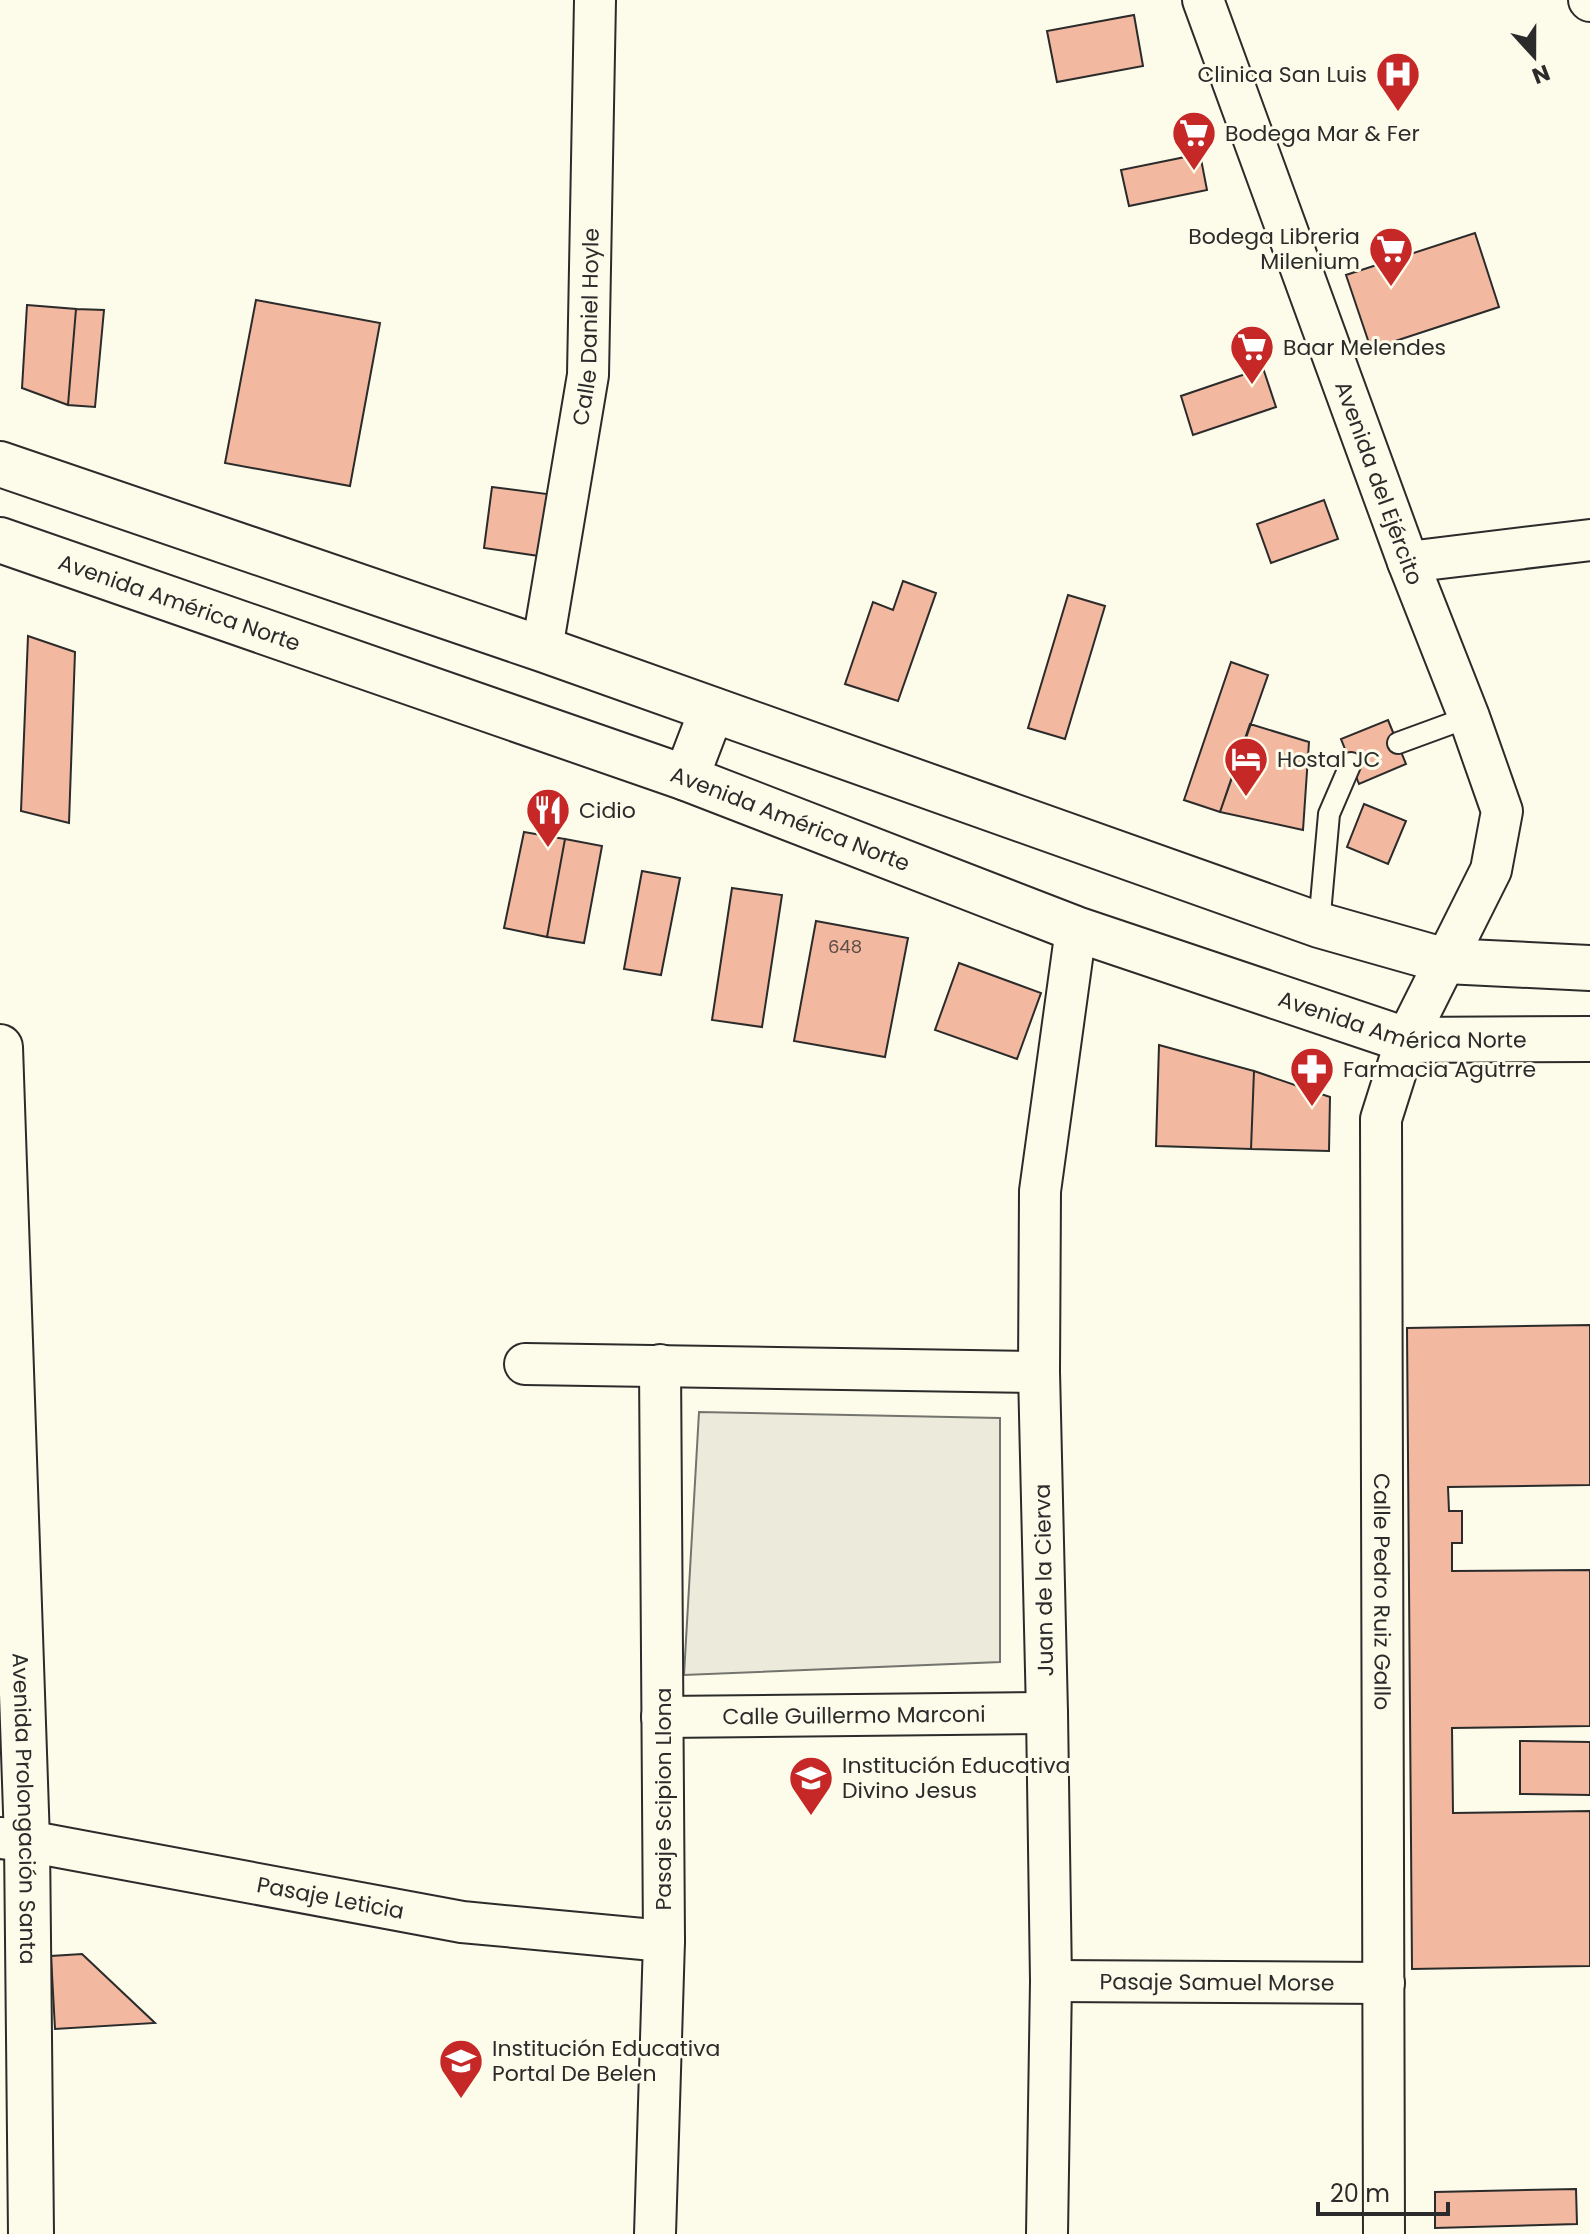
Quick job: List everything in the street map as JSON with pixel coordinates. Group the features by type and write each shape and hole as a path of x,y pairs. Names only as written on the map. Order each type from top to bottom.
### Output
{"main road":[{"path":"0,464 542,649 1319,925 1446,961 1590,968"},
{"name":"Avenida América Norte","path":"0,540 686,778 1076,929 1406,1040 1590,1039"},
{"path":"686,778 712,710"},
{"name":"Avenida Prolongación Santa","path":"1,1073 13,1840 31,2234"}],"street":[{"name":"Calle Daniel Hoyle","path":"542,649 588,375 595,0"},
{"name":"Avenida del Ejército","path":"1203,0 1502,811 1491,870 1446,961"},
{"path":"1408,562 1590,540"},
{"name":"Juan de la Cierva","path":"1047,2234 1051,1981 1039,1372 1040,1191 1076,929"},
{"name":"Calle Pedro Ruiz Gallo","path":"1384,2234 1381,1119 1406,1040 1446,961"},
{"path":"525,1364 1039,1372"},
{"name":"Pasaje Scipion Llona","path":"655,2234 664,1941 660,1365"},
{"name":"Calle Guillermo Marconi","path":"662,1717 1047,1713"},
{"name":"Pasaje Leticia","path":"13,1840 462,1922 664,1941"},
{"name":"Pasaje Samuel Morse","path":"1051,1981 1384,1983"}],"lane":[{"path":"1398,743 1469,717"},
{"path":"1319,925 1329,814 1351,763"}],"shaded area":[{"path":"699,1412 1000,1418 1000,1662 684,1675"}],"building":[{"path":"1134,15 1143,66 1057,82 1047,31"},
{"path":"1200,154 1207,190 1129,206 1121,170"},
{"path":"1475,233 1499,307 1371,349 1346,275"},
{"path":"256,300 380,323 350,486 225,463"},
{"path":"27,305 76,309 68,405 22,388"},
{"path":"76,309 104,310 95,407 68,405"},
{"path":"1263,368 1276,407 1193,435 1181,396"},
{"path":"492,487 555,495 546,557 484,548"},
{"path":"1324,500 1338,539 1271,563 1257,524"},
{"path":"903,581 936,593 898,701 845,684 873,602 893,610"},
{"path":"1068,595 1105,606 1065,739 1028,728"},
{"path":"28,636 75,652 69,823 21,811"},
{"path":"1231,662 1268,675 1220,812 1184,800"},
{"path":"1388,720 1406,764 1359,784 1341,739"},
{"path":"1250,724 1309,742 1303,830 1220,812"},
{"path":"1364,804 1406,821 1388,864 1347,847"},
{"path":"524,832 565,839 547,937 504,928"},
{"path":"565,839 602,846 584,943 547,937"},
{"path":"642,871 680,878 661,975 624,969"},
{"path":"732,888 782,895 762,1027 712,1020"},
{"path":"816,921 908,938 885,1057 794,1041"},
{"path":"959,963 1041,993 1017,1059 935,1030"},
{"path":"1159,1045 1254,1071 1251,1149 1156,1146"},
{"path":"1254,1071 1330,1097 1329,1151 1251,1149"},
{"path":"1590,1325 1590,1485 1448,1487 1449,1511 1462,1511 1462,1543 1452,1543 1452,1571 1590,1570 1590,1726 1452,1728 1453,1813 1590,1811 1590,1966 1412,1969 1407,1328"},
{"path":"1520,1741 1590,1742 1590,1795 1520,1794"},
{"path":"82,1954 155,2023 55,2029 51,1956"},
{"path":"1576,2189 1577,2224 1435,2228 1435,2192"}],"place":[{"name":"Clinica San Luis","path":"1398,113"},
{"name":"Bodega Mar & Fer","path":"1194,172"},
{"name":"Bodega Libreria Milenium","path":"1391,288"},
{"name":"Baar Melendes","path":"1252,386"},
{"name":"Hostal JC","path":"1246,798"},
{"name":"Cidio","path":"548,849"},
{"name":"Farmacia Agutrre","path":"1312,1108"},
{"name":"Institución Educativa Divino Jesus","path":"811,1817"},
{"name":"Institución Educativa Portal De Belen","path":"461,2100"}]}
